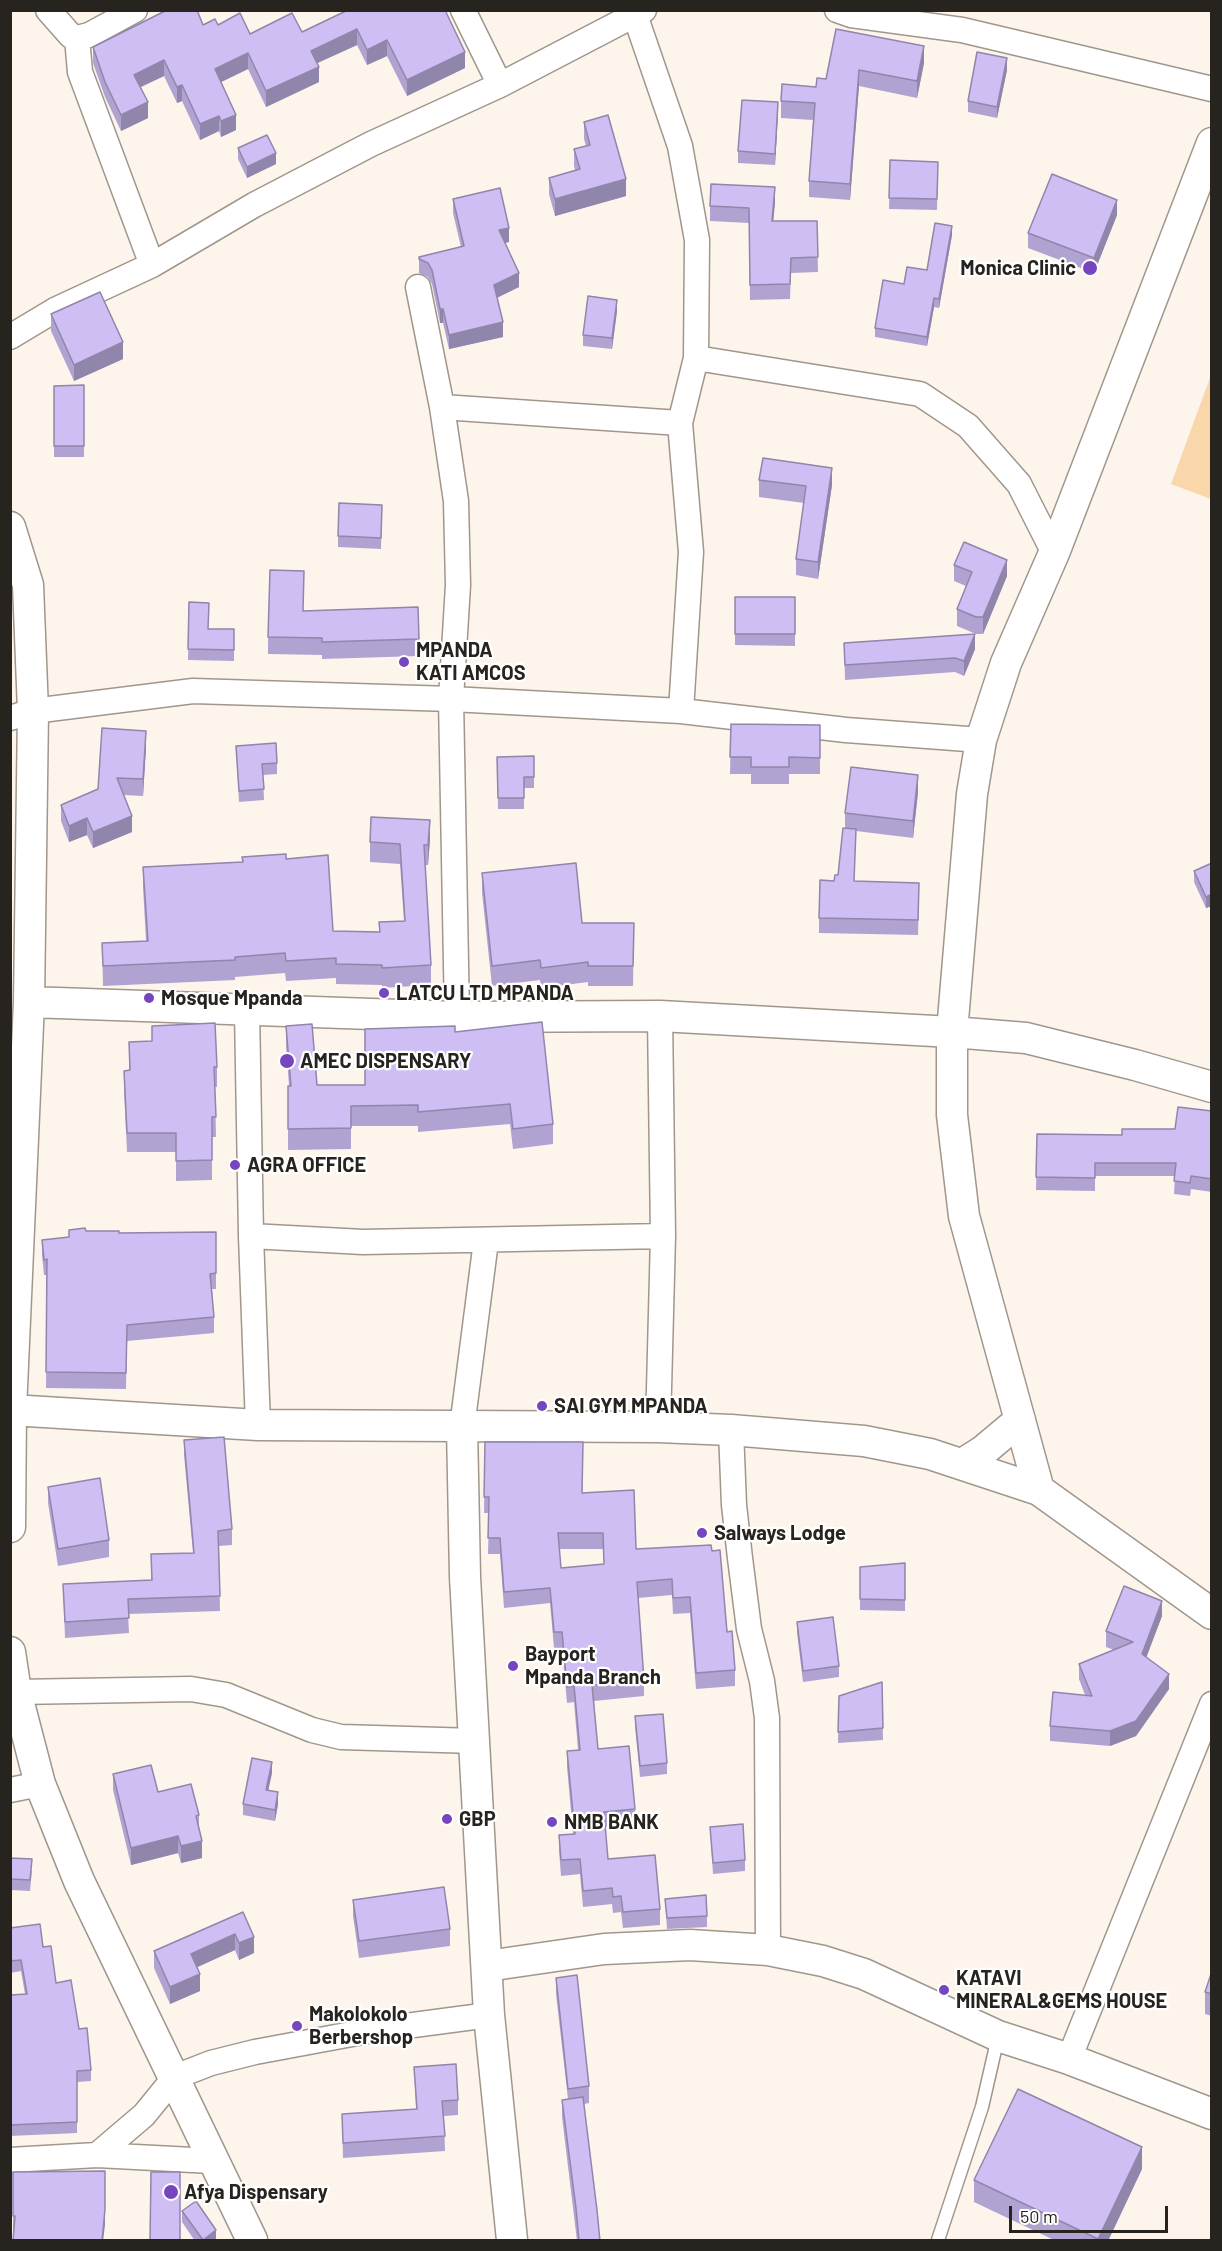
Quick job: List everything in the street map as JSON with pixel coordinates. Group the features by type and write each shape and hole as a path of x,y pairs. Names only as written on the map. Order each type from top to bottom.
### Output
{"street":[{"path":"48,10 71,36 77,38 89,35 135,10"},
{"path":"463,10 500,85"},
{"path":"837,10 851,15 962,30 1212,89"},
{"path":"10,337 55,310 152,265 254,205 362,149 500,85 640,13 680,146 697,240 696,358 680,423 691,552 681,711"},
{"path":"77,38 80,72 152,265"},
{"path":"1039,1490 964,1216 952,1115 952,1032 972,794 981,740 1006,663 1054,554 1212,143"},
{"path":"418,287 442,407 456,501 458,585 451,699 457,1017"},
{"path":"696,358 920,394 968,426 1019,484 1054,554"},
{"path":"442,407 680,423"},
{"path":"10,527 28,585 22,715 29,1002 11,1410 10,1527"},
{"path":"22,715 193,692 451,699 681,711 846,730 981,740"},
{"path":"29,1002 457,1017 660,1016 952,1032 1026,1038 1212,1087"},
{"path":"247,1010 251,1236 258,1425"},
{"path":"658,1427 663,1236 660,1016"},
{"path":"251,1236 363,1242 663,1236"},
{"path":"486,1241 462,1427 465,1577 489,2015 512,2241"},
{"path":"11,1410 258,1425 658,1427 731,1430 864,1441 963,1463 1039,1490 1212,1614"},
{"path":"963,1463 983,1451 1020,1420"},
{"path":"731,1430 734,1505 740,1558 749,1629 762,1681 767,1718 768,1950"},
{"path":"10,1652 13,1699 40,1784 79,1881 252,2241"},
{"path":"13,1699 191,1689 226,1695 312,1730 340,1737 475,1741"},
{"path":"1069,2059 1212,1704"},
{"path":"10,1790 40,1784"},
{"path":"487,1966 604,1949 690,1944 768,1950 823,1961 864,1974 998,2036 1069,2059 1212,2114"},
{"path":"97,2155 144,2115 175,2077 211,2063 255,2052 368,2031 489,2015"},
{"path":"10,2160 97,2155 212,2161"}],"lane":[{"path":"938,2241 982,2107 998,2036"}],"shaded area":[{"path":"1211,375 1211,499 1171,484"}],"building":[{"path":"167,10 197,10 203,25 215,19 218,25 240,13 250,34 292,13 302,32 348,10 445,10 465,52 407,80 387,40 367,50 357,29 311,51 319,67 266,91 248,53 215,69 236,115 221,121 219,116 200,124 182,85 177,87 164,60 134,75 148,102 121,115 105,82 93,47"},
{"path":"836,29 924,46 917,81 859,70 850,184 809,181 815,103 781,101 782,84 816,87 817,78 826,79"},
{"path":"977,52 1007,58 997,107 968,101"},
{"path":"742,100 778,102 775,154 738,151"},
{"path":"608,115 626,179 555,199 549,178 580,169 574,149 590,145 584,122"},
{"path":"267,135 276,153 247,167 238,148"},
{"path":"890,160 938,162 937,199 889,198"},
{"path":"1052,174 1117,200 1094,258 1028,233"},
{"path":"711,184 775,187 772,221 817,221 818,257 791,258 790,284 750,285 749,208 710,206"},
{"path":"500,188 509,228 499,230 519,273 494,285 503,322 449,335 443,309 440,309 432,270 428,263 419,257 464,246 453,199"},
{"path":"935,223 952,226 939,299 934,298 927,337 875,328 883,280 904,284 907,267 927,270"},
{"path":"100,292 123,342 74,365 51,314"},
{"path":"588,296 617,300 612,338 583,335"},
{"path":"84,385 84,446 54,446 54,386"},
{"path":"763,458 832,468 818,562 796,559 806,486 759,480"},
{"path":"339,503 382,505 381,538 338,536"},
{"path":"964,542 1007,560 983,617 976,617 957,609 972,572 954,565"},
{"path":"270,570 304,571 303,611 418,607 419,639 322,642 322,638 268,637"},
{"path":"735,597 795,597 795,634 735,634"},
{"path":"189,602 209,603 208,629 234,629 234,650 188,649"},
{"path":"975,634 964,661 955,658 845,665 844,643"},
{"path":"731,724 820,725 820,758 789,757 789,767 751,767 751,757 730,757"},
{"path":"102,728 146,731 143,779 117,778 132,816 93,832 87,818 69,826 61,805 98,789"},
{"path":"276,743 277,763 262,764 264,789 239,791 236,746"},
{"path":"534,756 534,777 524,777 524,798 498,798 497,757"},
{"path":"851,767 918,775 913,821 845,813"},
{"path":"371,817 430,820 428,845 424,845 431,965 382,968 382,965 336,964 336,958 286,961 285,953 235,957 235,960 103,966 102,943 148,941 143,867 243,862 242,857 286,854 286,859 328,855 333,931 380,932 379,922 405,921 400,844 370,842"},
{"path":"843,828 856,829 854,881 919,883 918,920 819,918 820,880 834,881 835,875 838,875"},
{"path":"576,863 582,923 634,923 633,966 588,966 588,962 541,968 540,960 492,966 482,873"},
{"path":"1212,863 1212,894 1206,897 1194,871"},
{"path":"542,1022 553,1124 513,1129 510,1104 418,1112 418,1105 351,1106 351,1128 288,1129 288,1086 291,1086 286,1026 312,1024 317,1085 365,1085 365,1029 455,1026 455,1032"},
{"path":"215,1023 216,1117 212,1117 212,1160 176,1161 176,1133 127,1133 124,1071 130,1070 129,1042 152,1041 152,1026"},
{"path":"1178,1107 1212,1111 1212,1179 1191,1176 1190,1183 1174,1181 1176,1163 1095,1163 1095,1178 1036,1177 1037,1134 1122,1135 1122,1129 1175,1129"},
{"path":"85,1228 86,1231 119,1231 119,1233 216,1232 216,1273 210,1274 214,1317 127,1325 126,1373 46,1372 47,1259 44,1260 42,1240 69,1237 69,1230"},
{"path":"224,1437 232,1529 218,1531 220,1596 128,1599 129,1618 65,1622 63,1584 152,1580 151,1554 194,1553 184,1440"},
{"path":"485,1442 583,1442 582,1493 634,1490 636,1549 711,1545 712,1551 720,1550 727,1632 732,1631 735,1670 696,1673 690,1597 673,1598 672,1579 637,1582 644,1680 592,1685 598,1749 629,1746 635,1809 604,1812 608,1859 655,1855 660,1909 623,1912 621,1896 613,1897 612,1888 583,1891 580,1859 561,1860 559,1835 575,1834 567,1751 580,1750 574,1686 567,1687 562,1632 554,1632 550,1588 504,1592 500,1538 488,1538 489,1497 484,1497","holes":["558,1533 603,1533 604,1564 561,1568"]},
{"path":"100,1478 109,1540 58,1549 48,1487"},
{"path":"905,1563 905,1600 860,1599 860,1567"},
{"path":"1124,1586 1162,1601 1142,1654 1169,1674 1136,1721 1110,1731 1050,1726 1053,1692 1092,1696 1079,1664 1133,1642 1106,1631"},
{"path":"833,1617 839,1666 803,1671 797,1622"},
{"path":"882,1682 883,1728 838,1732 839,1696"},
{"path":"663,1714 667,1763 640,1766 635,1716"},
{"path":"252,1758 272,1762 266,1790 278,1792 275,1810 243,1804"},
{"path":"151,1765 158,1792 191,1784 199,1815 196,1816 202,1841 181,1846 178,1836 131,1848 113,1774"},
{"path":"743,1824 745,1860 713,1863 710,1827"},
{"path":"10,1858 32,1859 30,1880 10,1879"},
{"path":"444,1887 450,1929 359,1941 353,1900"},
{"path":"706,1895 707,1916 667,1918 665,1899"},
{"path":"243,1912 254,1937 239,1943 235,1934 191,1954 200,1974 170,1987 154,1951"},
{"path":"40,1924 43,1947 51,1946 56,1983 71,1980 79,2029 87,2028 91,2070 77,2071 77,2122 10,2125 10,1995 27,1994 21,1960 10,1961 10,1928"},
{"path":"1212,1971 1212,1994 1205,1992"},
{"path":"577,1975 589,2086 568,2089 556,1978"},
{"path":"456,2064 458,2100 442,2101 445,2136 343,2143 342,2114 417,2109 414,2067"},
{"path":"1018,2089 1142,2147 1098,2239 974,2180"},
{"path":"583,2097 600,2241 579,2241 562,2100"},
{"path":"105,2171 102,2241 13,2241 15,2216 13,2216 13,2172"},
{"path":"151,2172 180,2172 180,2241 150,2241"},
{"path":"196,2201 216,2230 203,2240 182,2211"}],"place":[{"name":"Monica Clinic","path":"1090,268"},
{"name":"MPANDA KATI AMCOS","path":"404,662"},
{"name":"LATCU LTD MPANDA","path":"384,993"},
{"name":"Mosque Mpanda","path":"149,998"},
{"name":"AMEC DISPENSARY","path":"287,1061"},
{"name":"AGRA OFFICE","path":"235,1165"},
{"name":"SAI GYM MPANDA","path":"542,1406"},
{"name":"Salways Lodge","path":"702,1533"},
{"name":"Bayport Mpanda Branch","path":"513,1666"},
{"name":"GBP","path":"447,1819"},
{"name":"NMB BANK","path":"552,1822"},
{"name":"KATAVI MINERAL&GEMS HOUSE","path":"944,1990"},
{"name":"Makolokolo Berbershop","path":"297,2026"},
{"name":"Afya Dispensary","path":"171,2192"}]}
